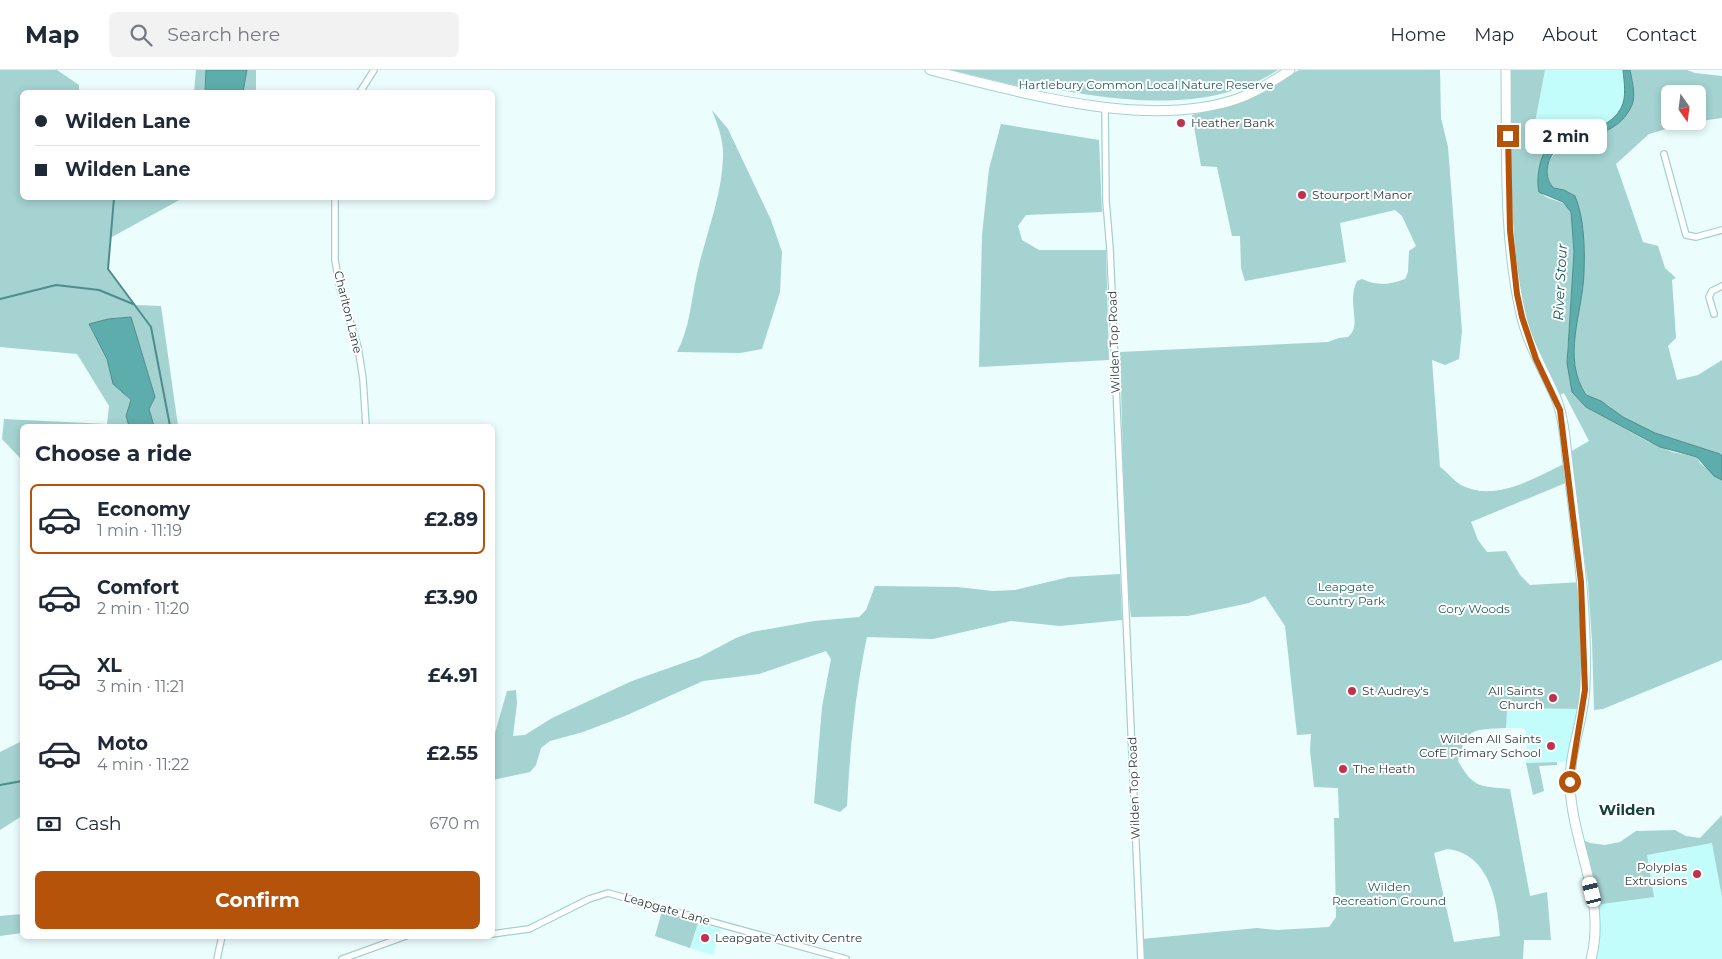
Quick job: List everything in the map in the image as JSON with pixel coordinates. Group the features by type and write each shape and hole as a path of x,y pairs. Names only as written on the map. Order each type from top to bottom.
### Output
{"street":[{"path":"361,90 374,70"},
{"path":"930,70 1023,93 1105,106 1160,110 1212,106 1237,99 1259,89 1290,70"},
{"path":"1506,70 1510,230 1513,267 1522,317 1536,359 1556,397 1563,424 1581,582 1585,690 1570,782 1573,813 1594,905 1596,931 1591,959"},
{"name":"Wilden Top Road","path":"1105,106 1106,200 1111,259 1141,959"},
{"path":"1664,154 1686,235 1696,236 1722,230"},
{"path":"1668,166 1676,164"},
{"name":"Charlton Lane","path":"335,200 335,260 340,289 359,355 363,379 366,424"},
{"path":"1714,314 1710,297 1712,290 1722,286"},
{"name":"Leapgate Lane","path":"495,934 519,932 534,927 588,899 608,894 846,959"},
{"path":"217,959 221,939"},
{"path":"342,959 398,939"}],"shaded area":[{"path":"206,70 247,70 243,90 205,90"},
{"path":"1545,70 1623,70 1625,94 1622,107 1617,115 1597,128 1566,137 1533,133"},
{"path":"1623,70 1630,70 1634,92 1632,105 1625,116 1608,130 1557,150 1550,158 1547,169 1548,179 1554,188 1564,190 1575,196 1582,223 1584,272 1575,335 1575,366 1586,395 1601,401 1623,417 1655,433 1720,454 1722,456 1722,480 1714,476 1697,457 1660,447 1586,407 1572,392 1567,363 1574,252 1571,212 1563,202 1539,192 1539,169 1544,154 1552,144 1563,137 1589,130 1613,119 1623,104 1625,89"},
{"path":"131,317 155,397 149,409 153,424 128,424 126,416 131,400 113,384 107,359 89,324 108,319"},
{"name":"Wilden All Saints CofE Primary School","path":"1506,708 1583,709 1572,761 1526,763 1526,731 1523,728 1506,728"},
{"path":"1713,843 1722,897 1722,959 1591,959 1594,905 1647,855"},
{"name":"Leapgate Activity Centre","path":"698,923 721,929 713,955 690,948"}],"green space":[{"path":"0,70 57,70 79,85 79,90 20,90 20,200 179,200 110,238 108,269 135,305 161,306 178,424 153,424 149,409 155,397 131,317 108,319 89,324 107,359 113,384 131,401 126,416 128,424 107,424 109,406 77,354 0,347"},
{"path":"196,70 206,70 205,90 194,90"},
{"path":"247,70 256,70 256,90 243,90"},
{"name":"Hartlebury Common Local Nature Reserve","path":"950,70 1278,70 1249,85 1218,95 1186,99 1153,100 1120,99 1023,83 1022,87"},
{"path":"1299,70 1440,70 1441,118 1448,147 1462,331 1459,359 1445,365 1432,360 1440,467 1461,485 1474,490 1487,491 1501,490 1527,482 1564,464 1568,482 1471,522 1478,540 1487,552 1506,551 1520,575 1530,585 1581,582 1583,709 1507,708 1506,728 1485,729 1473,732 1468,736 1458,761 1469,777 1479,784 1510,789 1530,896 1547,892 1551,940 1524,940 1523,959 1143,959 1142,939 1257,928 1277,930 1329,927 1336,917 1334,818 1339,818 1338,788 1314,787 1310,750 1311,734 1297,735 1285,626 1265,596 1249,603 1188,616 1131,617 1126,570 1120,352 1328,342 1348,337 1352,332 1355,320 1353,297 1357,281 1362,279 1384,284 1405,279 1408,272 1409,251 1416,246 1402,216 1395,210 1340,223 1346,262 1245,281 1241,268 1240,236 1232,236 1217,167 1201,166 1192,115 1247,100","holes":["1447,849 1461,852 1482,869 1489,881 1497,909 1500,936 1454,942 1434,853"]},
{"path":"1506,70 1545,70 1533,133 1566,137 1551,146 1543,156 1540,163 1538,187 1546,197 1563,203 1571,211 1574,252 1567,355 1573,392 1586,407 1647,441 1672,452 1697,457 1700,463 1722,480 1722,660 1603,709 1594,710 1588,584 1570,452 1589,441 1564,393 1556,397 1536,359 1513,267"},
{"path":"1630,70 1687,70 1695,73 1722,76 1722,118 1706,120 1706,85 1661,85 1661,130 1663,130 1649,134 1616,164 1643,242 1658,246 1665,268 1676,278 1672,280 1676,338 1668,346 1677,380 1698,375 1722,360 1722,456 1659,435 1635,424 1608,405 1587,396 1578,381 1575,362 1575,339 1584,243 1581,224 1577,215 1564,190 1558,190 1549,185 1547,170 1551,159 1559,151 1597,135 1619,122 1633,88"},
{"path":"712,110 728,129 771,220 782,252 780,292 762,349 740,353 677,352 685,333 700,260 720,187 723,146"},
{"path":"1001,124 1099,140 1102,212 1026,215 1018,226 1022,240 1039,250 1106,250 1109,360 979,367 982,235 989,169"},
{"path":"4,419 107,424 20,424 20,458 2,439"},
{"path":"1120,574 1122,620 1060,626 1011,621 933,639 867,637 854,721 847,806 840,812 814,803 822,707 831,659 826,651 759,674 703,681 625,716 583,732 550,741 541,748 536,765 530,772 495,780 495,733 507,691 516,690 517,703 513,736 525,735 552,718 632,681 700,657 736,638 752,632 814,621 859,617 866,610 875,586 957,587 993,591 1015,590 1069,577"},
{"path":"20,742 20,817 0,830 0,752"},
{"path":"1557,762 1557,765 1539,766 1544,791 1533,795 1526,763"},
{"path":"1722,815 1722,897 1712,843 1647,855 1654,897 1594,905 1578,838 1590,843 1605,845 1620,842 1636,831 1675,830 1686,836 1700,838"},
{"path":"662,911 698,923 690,948 655,936"},
{"path":"20,914 20,933 0,936 0,916"}],"waterway":[{"path":"114,200 108,269 151,327 170,424"},
{"path":"0,299 56,285 99,290 133,304"},
{"path":"0,785 20,781"}],"place":[{"name":"Heather Bank","path":"1181,123"},
{"name":"Stourport Manor","path":"1302,195"},
{"name":"St Audrey's","path":"1352,691"},
{"name":"All Saints Church","path":"1553,698"},
{"name":"Wilden All Saints CofE Primary School","path":"1551,746"},
{"name":"The Heath","path":"1343,769"},
{"name":"Polyplas Extrusions","path":"1697,874"},
{"name":"Leapgate Activity Centre","path":"705,938"}],"district":[{"name":"Wilden","path":"1627,810"}],"route":[{"path":"1508,136 1510,230 1517,294 1522,317 1536,359 1556,397 1563,424 1583,602 1585,690 1570,782"}],"water label":[{"name":"River Stour","path":"1560,282"}],"park label":[{"name":"Leapgate Country Park","path":"1346,594"},
{"name":"Cory Woods","path":"1474,609"},
{"name":"Wilden Recreation Ground","path":"1389,894"}]}
